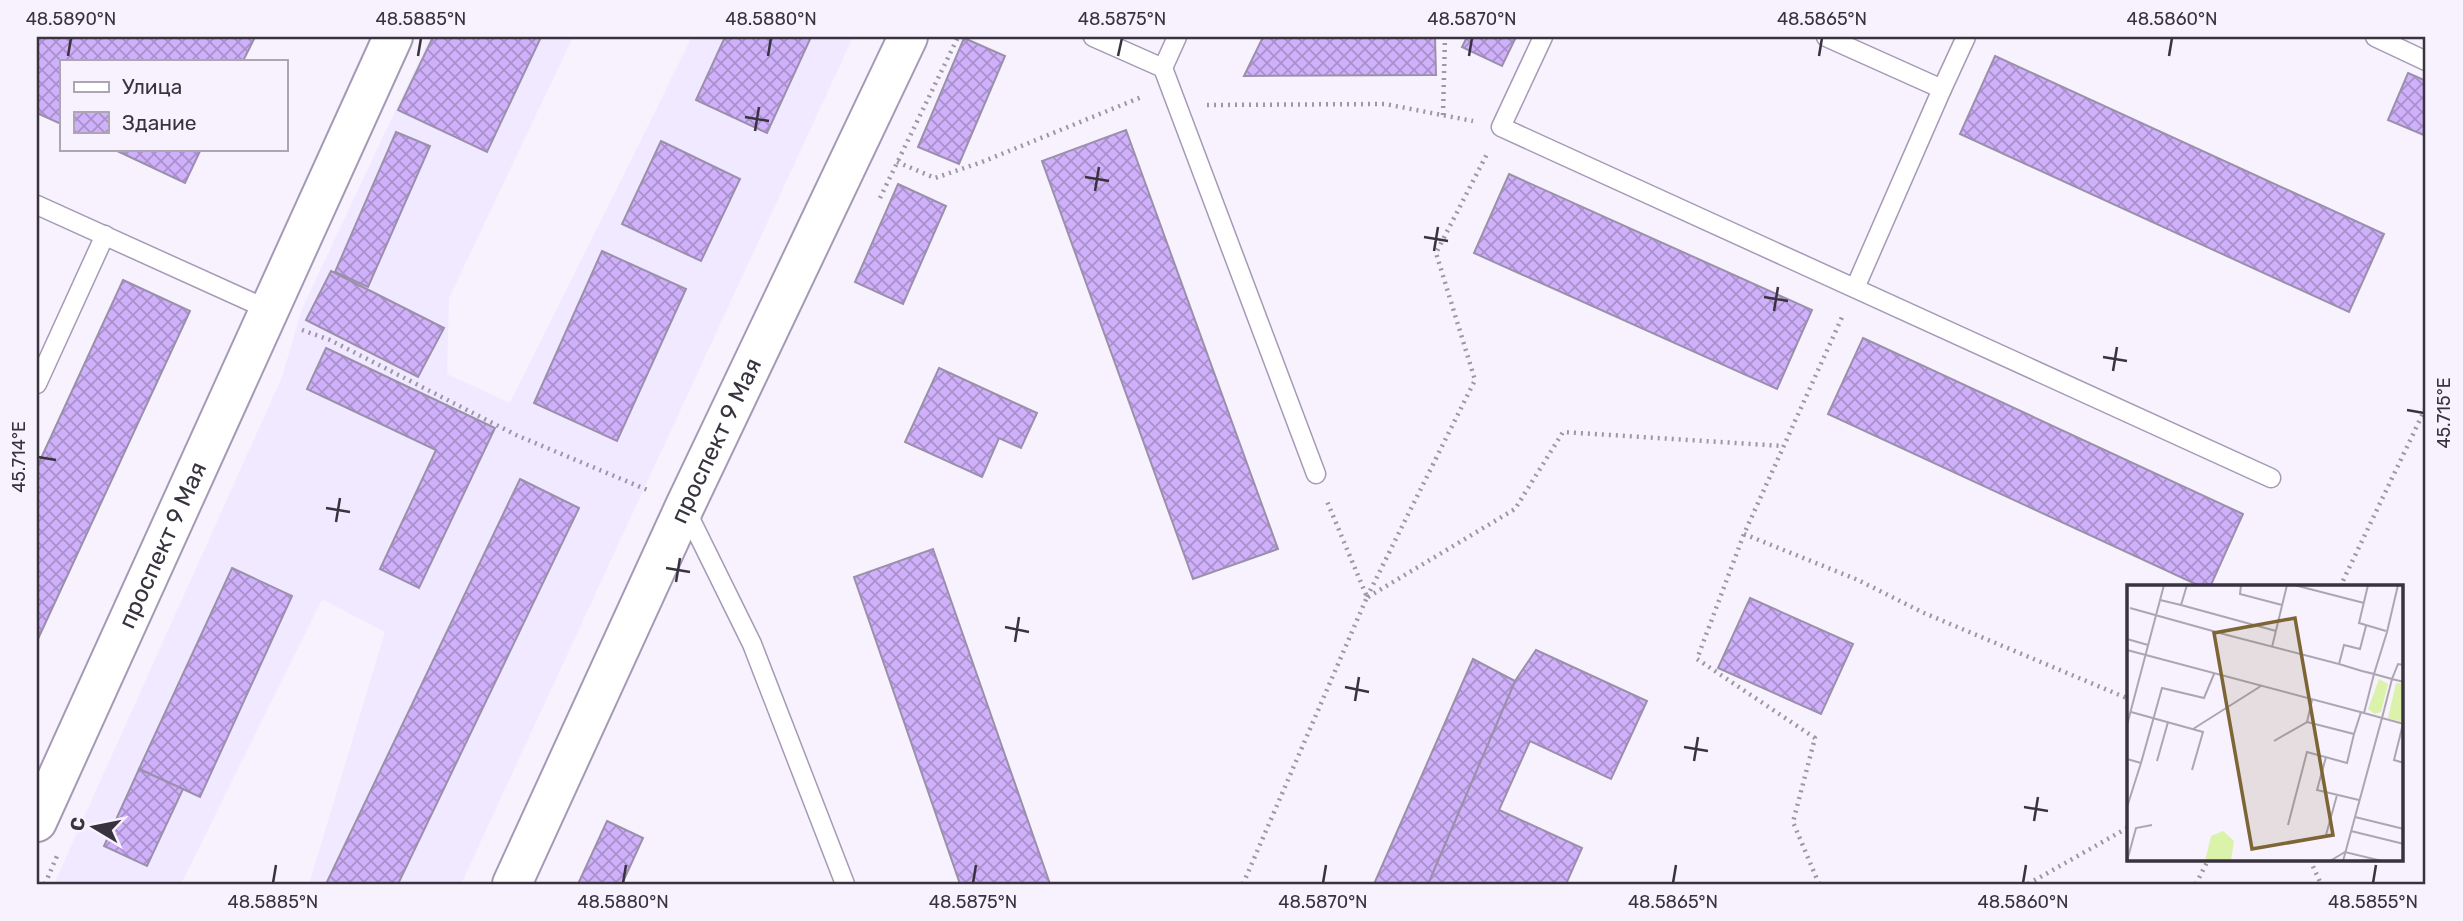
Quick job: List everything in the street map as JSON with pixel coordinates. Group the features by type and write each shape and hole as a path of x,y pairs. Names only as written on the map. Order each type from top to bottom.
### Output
{"street":[{"name":"проспект 9 Мая","path":"37,822 45,784 284,320 393,37"},
{"name":"проспект 9 Мая","path":"512,884 685,506 908,37"}],"lane":[{"path":"1093,37 1163,68"},
{"path":"1177,37 1163,68 1316,474"},
{"path":"1543,37 1502,127 2271,478"},
{"path":"1826,37 1942,89"},
{"path":"1855,288 1965,37"},
{"path":"2375,37 2426,61"},
{"path":"37,205 284,320"},
{"path":"37,384 105,235"},
{"path":"685,506 752,644 845,884"}],"path":[{"path":"1443,115 1445,37"},
{"path":"897,162 935,178 982,162 1169,86"},
{"path":"1176,105 1385,104 1502,127 1436,253 1475,380 1367,597 1243,884"},
{"path":"1819,884 1793,821 1815,738 1697,659 1744,534 1855,288"},
{"path":"284,320 330,340 516,435 685,506"},
{"path":"2341,585 2426,407"},
{"path":"1367,597 1515,509 1563,432 1783,446"},
{"path":"1316,474 1367,597"},
{"path":"1744,534 1858,580 1924,613 2127,698"},
{"path":"2028,884 2127,828"},
{"path":"2196,884 2207,862"},
{"path":"2311,862 2321,884"}],"shaded area":[{"path":"430,37 573,37 449,298 447,374 510,403 692,37 853,37 461,884 309,884 385,632 322,599 181,884 54,884 282,377 302,309"}],"building":[{"path":"37,37 255,37 244,60 60,60 60,124 37,113"},
{"path":"433,37 541,37 487,152 398,110"},
{"path":"725,37 811,37 767,133 696,100"},
{"path":"1263,37 1435,37 1436,75 1244,76"},
{"path":"1467,37 1516,37 1502,66 1462,47"},
{"path":"964,38 1005,56 959,164 918,147"},
{"path":"1995,56 2384,234 2349,312 1960,134"},
{"path":"2408,73 2426,81 2426,136 2388,120"},
{"path":"1126,130 1278,549 1193,579 1042,161"},
{"path":"396,132 430,146 368,287 335,272"},
{"path":"661,141 740,179 701,261 622,224"},
{"path":"115,150 201,150 185,183"},
{"path":"1509,174 1812,310 1777,389 1474,253"},
{"path":"898,184 946,206 903,304 855,282"},
{"path":"602,251 686,289 617,441 534,403"},
{"path":"331,271 444,328 418,377 306,320"},
{"path":"123,280 190,311 37,641 37,467"},
{"path":"1863,338 2243,514 2211,585 2198,585 1828,414"},
{"path":"326,348 495,428 419,588 380,569 436,450 307,389"},
{"path":"939,368 1037,413 1021,448 999,438 982,477 905,442"},
{"path":"520,479 579,508 398,884 326,884"},
{"path":"933,549 1050,884 960,884 854,577"},
{"path":"232,568 292,596 200,797 139,769"},
{"path":"1750,598 1853,644 1821,714 1718,668"},
{"path":"1536,650 1647,701 1611,779 1530,741 1499,810 1582,848 1566,884 1428,884 1515,681"},
{"path":"1473,659 1515,681 1428,884 1374,884"},
{"path":"139,769 183,789 147,866 104,846"},
{"path":"607,821 643,838 622,884 578,884"}]}
